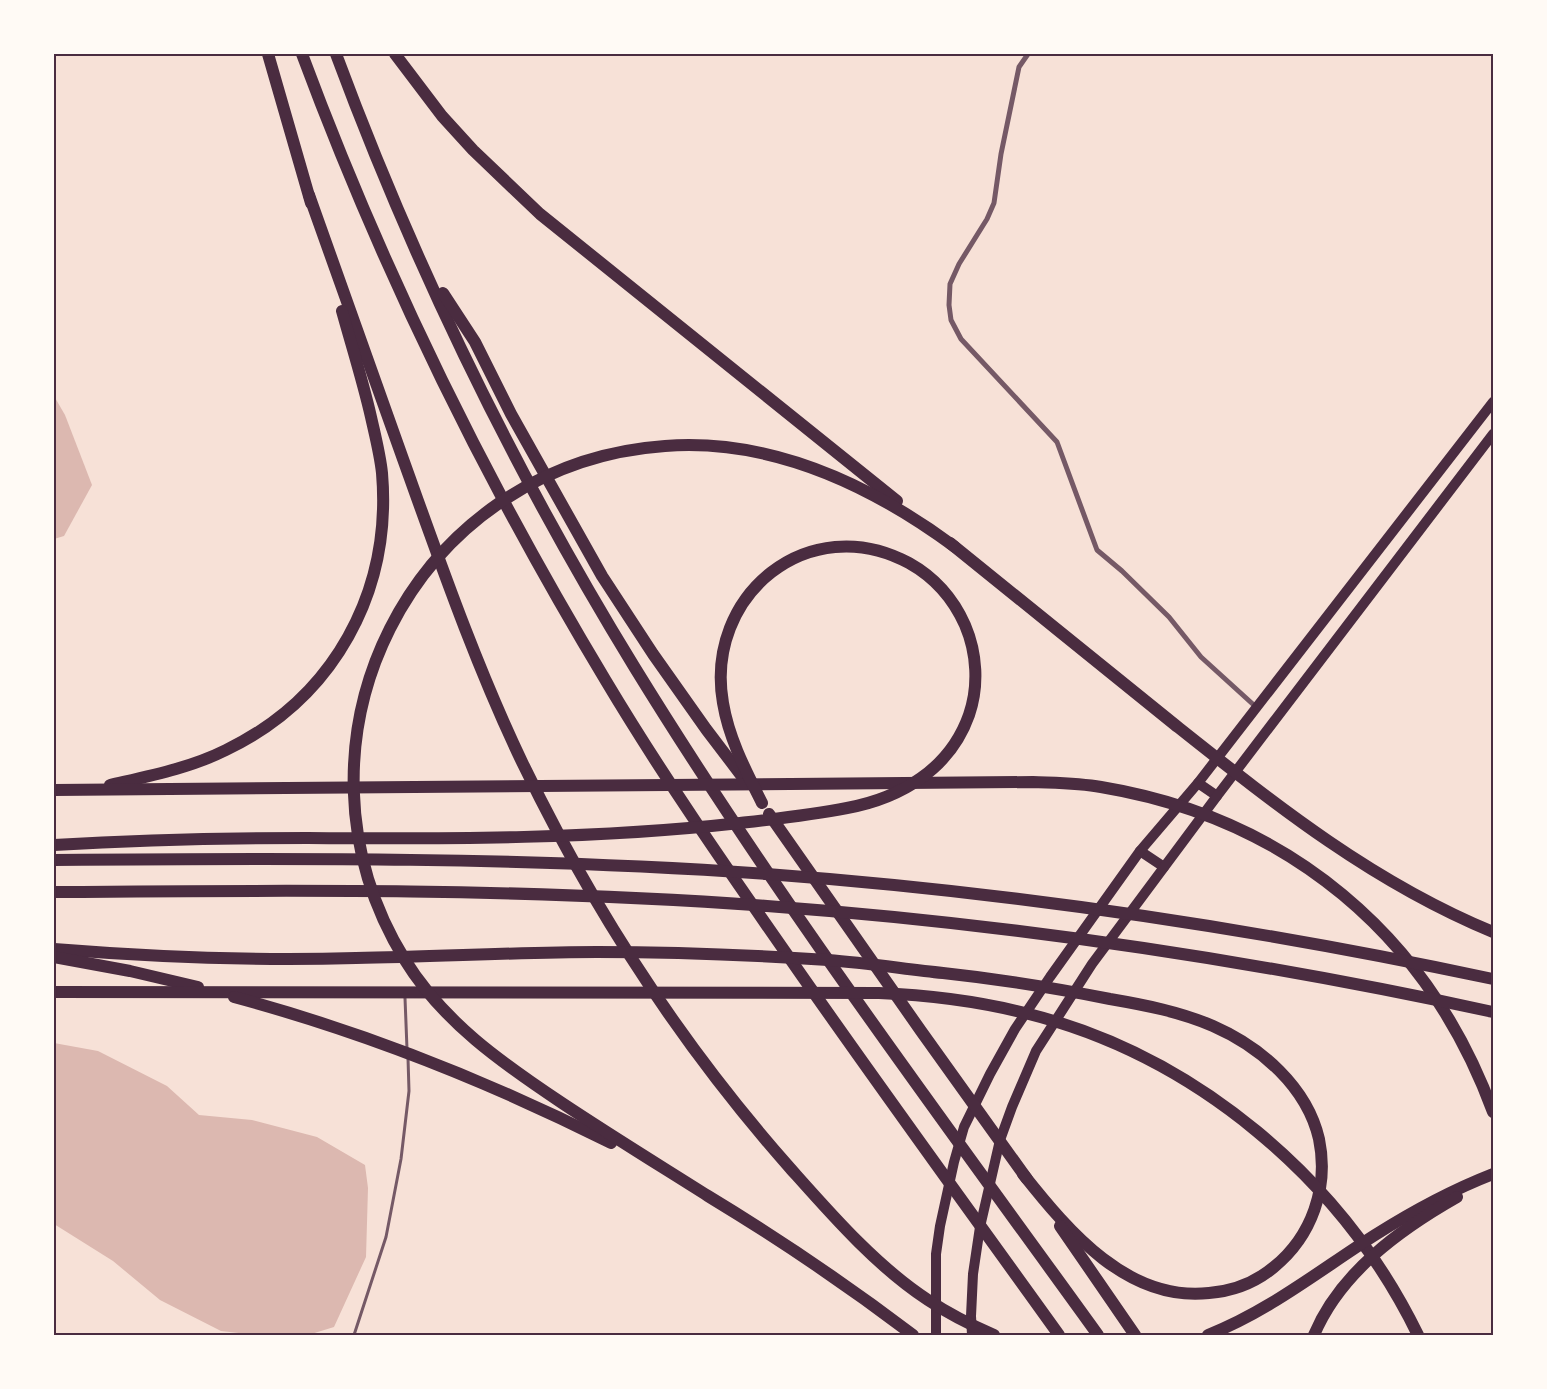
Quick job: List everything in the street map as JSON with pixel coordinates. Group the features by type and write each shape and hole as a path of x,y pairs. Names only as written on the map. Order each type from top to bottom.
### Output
{"highway":[{"path":"54,797 201,761 246,740 266,727 304,696 336,658 360,615 374,576 383,520 383,495 378,446 361,377 268,54"},
{"path":"302,54 352,181 428,352 470,436 559,601 616,698 707,840 1059,1335"},
{"path":"336,54 381,169 457,338 537,496 633,665 734,822 919,1086 1098,1335"},
{"path":"395,54 442,116 506,183 540,214 1060,632 1283,810 1356,860 1399,886 1433,905 1493,932"},
{"path":"309,195 470,642 523,764 553,823 619,938 694,1048 776,1152 820,1201 899,1279 927,1300 964,1322 994,1335"},
{"path":"418,254 475,342 516,423 602,576 653,654 706,730 762,803 921,1031 1044,1202 1135,1335"},
{"path":"913,1335 819,1267 754,1224 538,1087 481,1046 440,1008 417,979 392,939 370,888 356,824 353,778 354,750 362,704 372,669 395,618 410,594 444,550 471,525 509,497 558,471 584,462 611,454 657,447 694,445 722,446 777,456 836,477 890,504 927,527 955,548"},
{"path":"54,845 208,839 555,837 700,827 773,819 846,809 879,800 916,782 936,767 952,748 964,726 972,702 975,678 973,653 967,629 951,600 928,576 899,558 867,548 851,547 818,550 786,562 772,571 743,601 731,622 725,638 720,670 723,704 731,736 762,803"},
{"path":"54,790 1033,782 1091,786 1132,792 1196,810 1256,837 1313,871 1364,913 1409,961 1448,1015 1475,1067 1493,1112"},
{"path":"54,860 442,860 570,864 766,874 972,893 1197,923 1493,979"},
{"path":"54,892 215,890 549,894 764,906 978,926 1192,954 1342,981 1493,1012"},
{"path":"54,949 176,957 274,959 594,952 704,954 833,961 992,978 1071,991 1163,1010 1209,1024 1233,1036 1269,1061 1302,1098 1316,1129 1322,1161 1319,1194 1308,1226 1289,1253 1264,1274 1234,1288 1201,1294 1168,1291 1136,1280 1117,1269 1082,1241 1044,1202"},
{"path":"54,957 130,971 195,987 289,1013 390,1046 515,1097 576,1126 662,1170 754,1224"},
{"path":"54,992 879,994 953,999 1026,1013 1097,1036 1164,1068 1196,1087 1257,1131 1312,1181 1336,1209 1381,1269 1418,1335"},
{"path":"1208,1335 1248,1317 1274,1302 1407,1216 1441,1197 1493,1174"},
{"path":"1314,1335 1327,1309 1340,1291 1370,1258 1425,1217 1493,1178"}],"main road":[{"path":"936,1335 936,1254 946,1196 964,1127 990,1074 1028,1009 1140,851 1198,783 1257,708 1493,402"},
{"path":"972,1335 973,1274 980,1227 1000,1140 1036,1051 1092,964 1216,796 1493,434"},
{"path":"1198,783 1216,796"},
{"path":"1140,851 1164,867"}],"street":[{"path":"1028,54 1019,67 1001,154 994,203 987,219 959,264 950,284 949,305 951,320 961,339 1056,442 1097,550 1122,571 1169,617 1200,657 1257,708"}],"lane":[{"path":"354,1335 386,1237 401,1160 409,1091 405,998"}],"shaded area":[{"path":"54,396 65,415 92,485 64,536 54,539"},
{"path":"54,1043 98,1051 167,1086 199,1115 252,1120 317,1137 365,1165 368,1188 366,1257 334,1327 308,1335 257,1335 221,1331 160,1300 113,1261 54,1224"}]}
